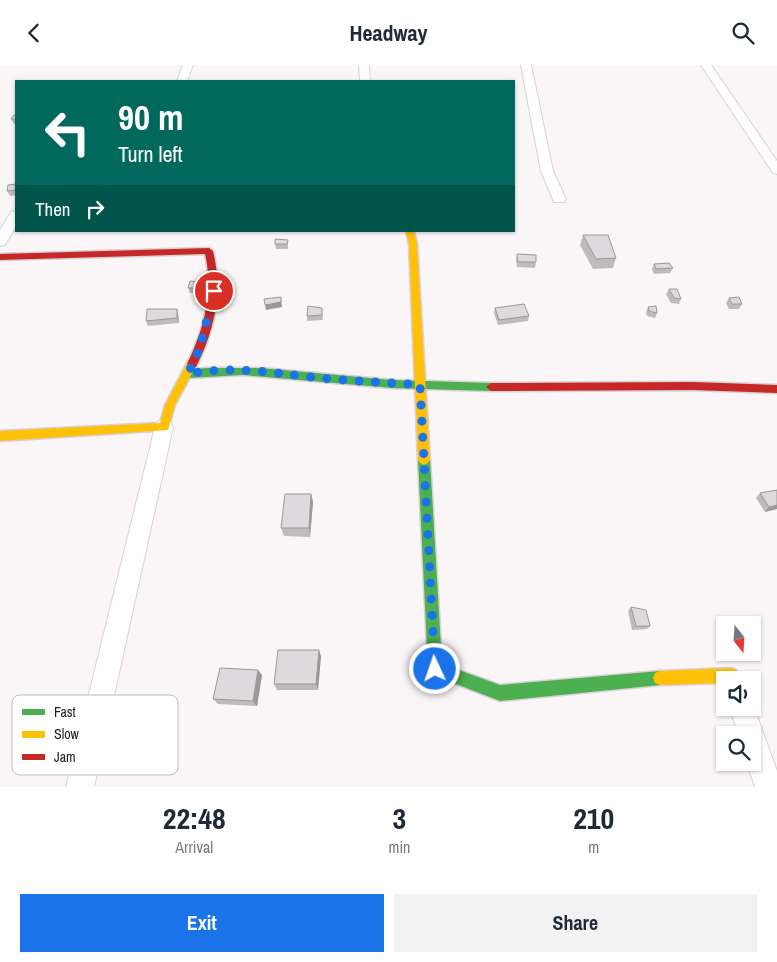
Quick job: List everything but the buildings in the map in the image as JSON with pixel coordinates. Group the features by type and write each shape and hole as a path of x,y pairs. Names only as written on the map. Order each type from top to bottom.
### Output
{"street":[{"path":"182,80 188,65"},
{"path":"364,65 365,80"},
{"path":"526,65 547,171 559,199"},
{"path":"706,65 777,170"},
{"path":"0,242 15,217"},
{"path":"410,232 413,244 435,669 500,693 648,679 716,676"},
{"path":"0,257 209,251 214,263 214,291 200,348 188,374 166,411 164,427 101,695"},
{"path":"188,374 224,369 420,385 716,385 777,389"},
{"path":"0,436 164,427"},
{"path":"761,762 770,787"}],"traffic: fast":[{"path":"188,374 243,371 392,384 491,387"},
{"path":"424,460 435,669 500,693 660,678"}],"traffic: slow":[{"path":"410,232 413,244 424,460"},
{"path":"0,436 164,427 170,405 192,364"},
{"path":"660,678 716,676"}],"traffic: jam":[{"path":"0,257 209,251 214,280 211,309 204,337 192,364"},
{"path":"491,387 693,386 777,389"}],"route":[{"path":"214,291 200,348 188,374 224,369 250,370 311,377 420,385 435,669"}]}
